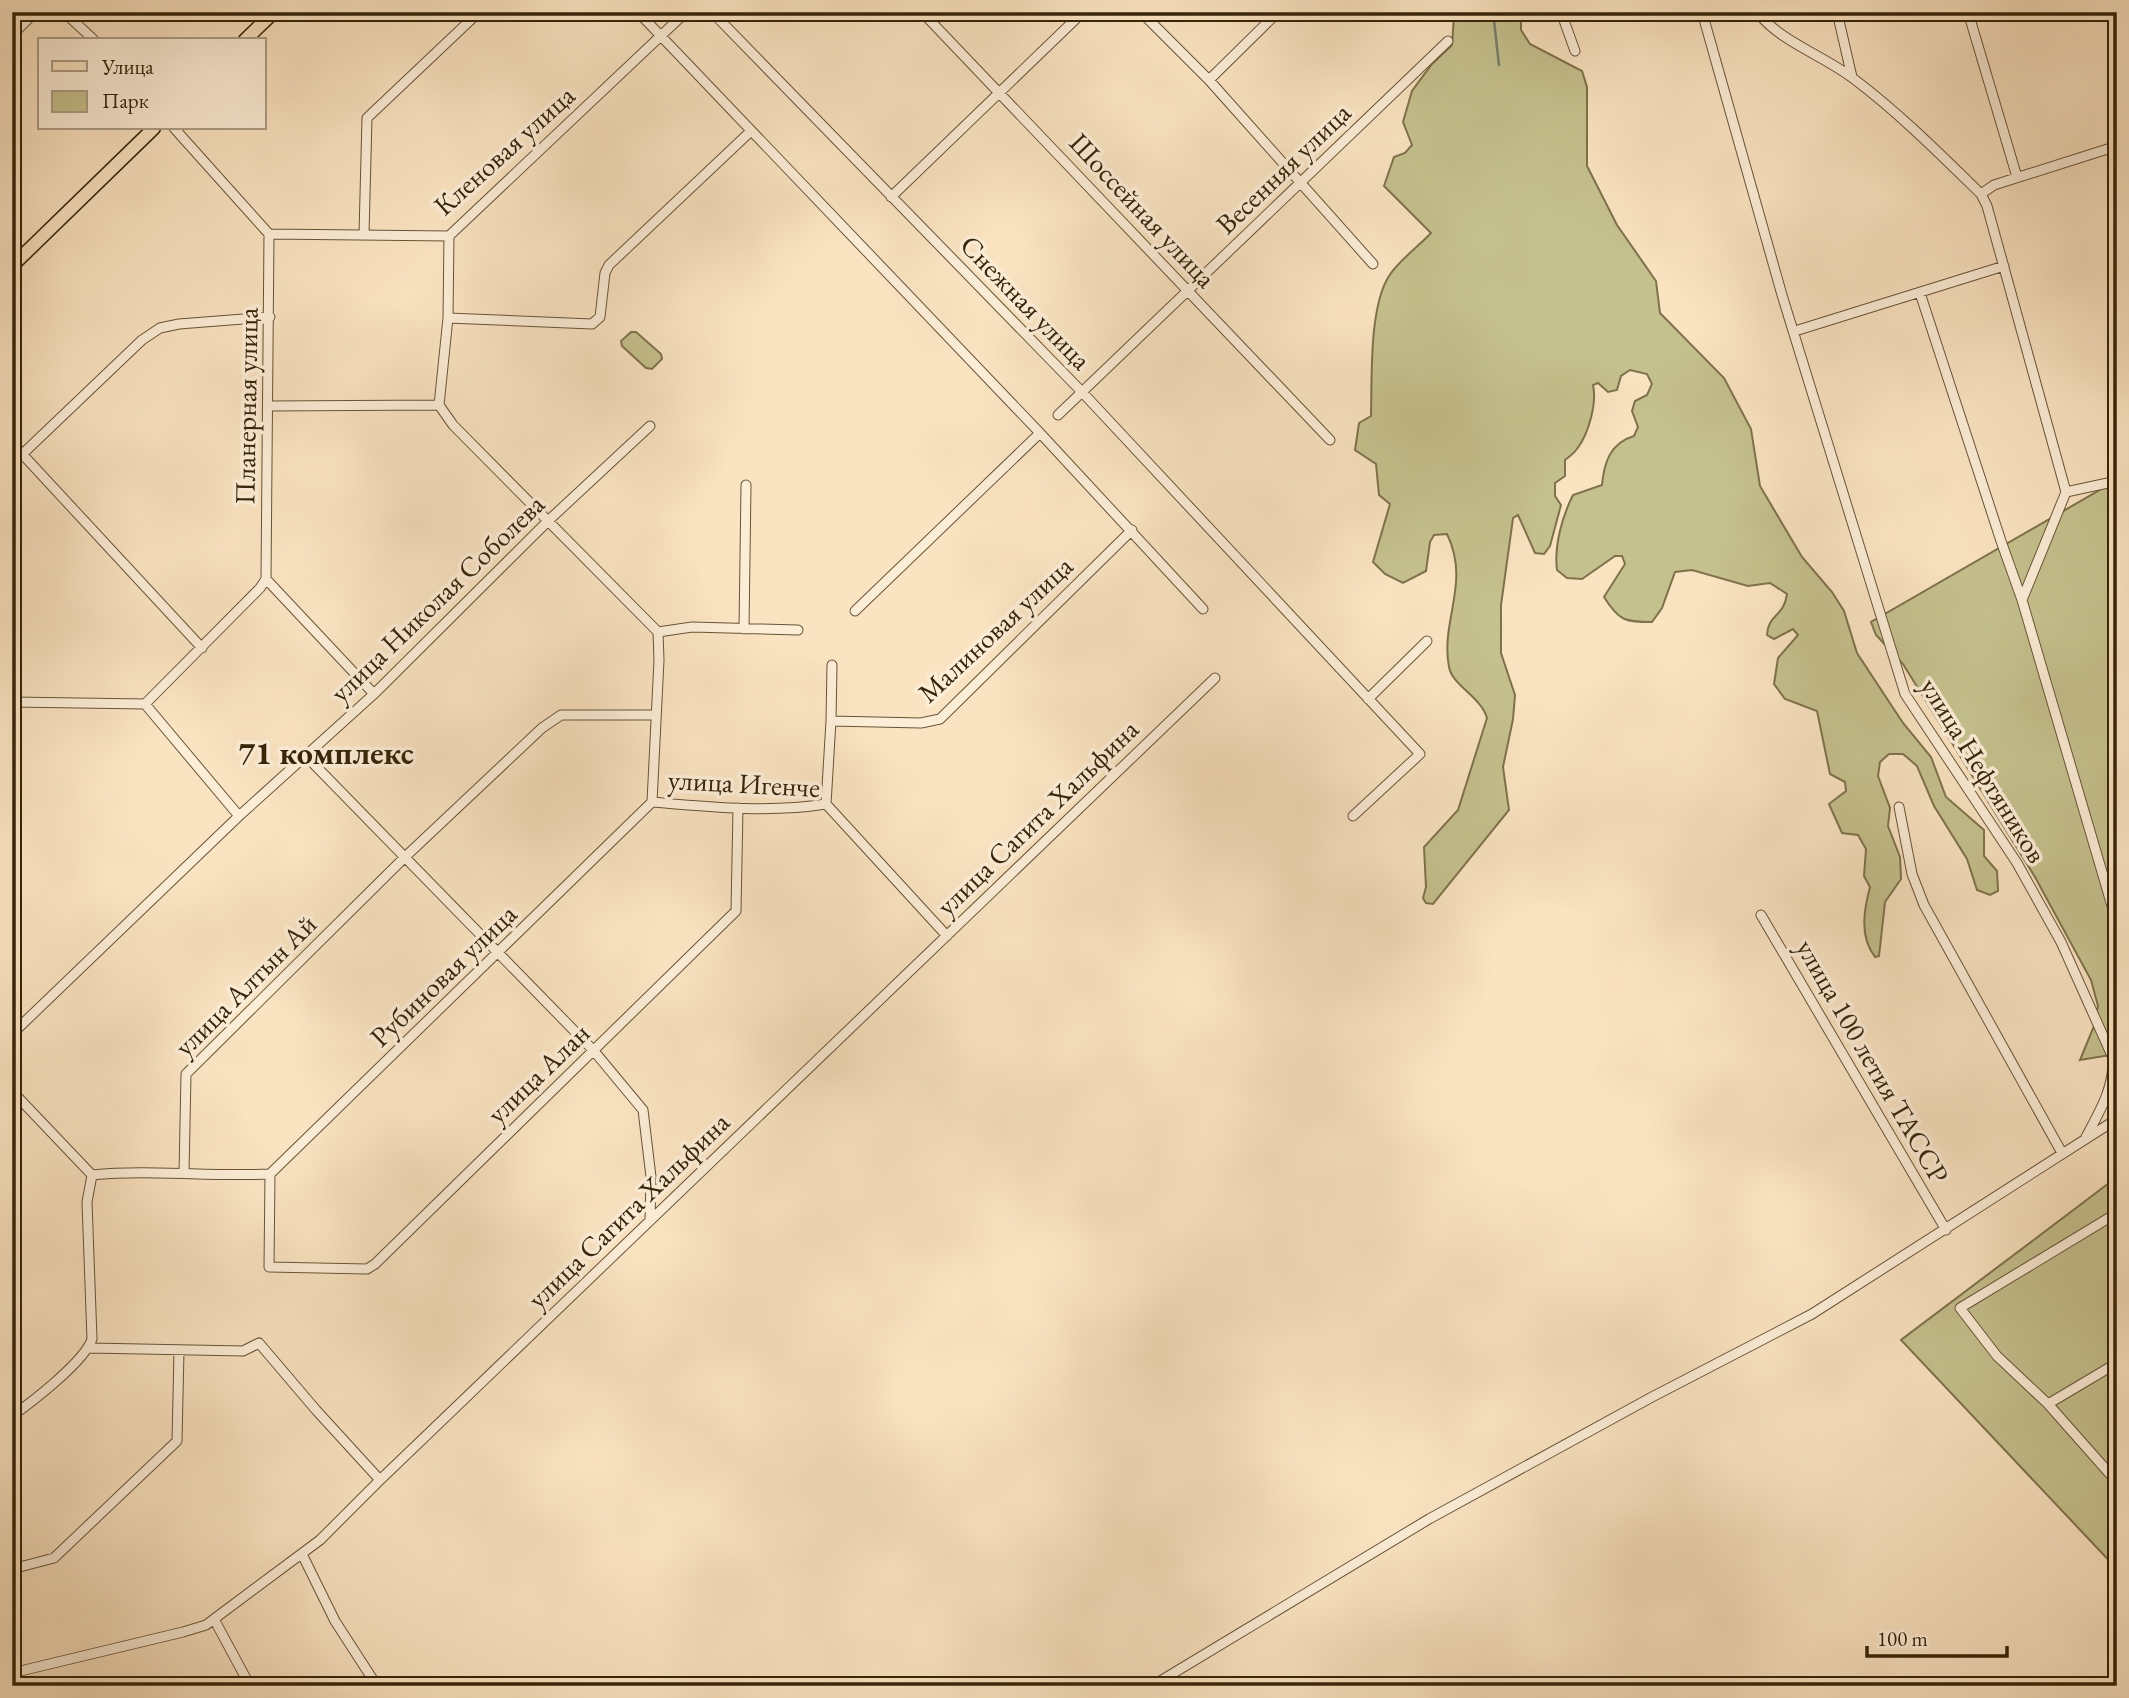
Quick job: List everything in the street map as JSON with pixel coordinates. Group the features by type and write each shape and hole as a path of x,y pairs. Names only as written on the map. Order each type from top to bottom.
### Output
{"main road":[{"path":"247,38 274,12"},
{"path":"12,266 152,130"}],"street":[{"path":"12,35 35,12"},
{"path":"64,12 92,38"},
{"path":"364,234 367,118 478,12"},
{"path":"638,12 852,234 1132,530 1203,609"},
{"name":"Кленовая улица","path":"269,234 449,236 686,12"},
{"name":"Снежная улица","path":"712,12 1083,393 1420,754 1353,816"},
{"name":"Шоссейная улица","path":"922,12 1330,440"},
{"path":"891,197 1083,12"},
{"path":"1140,12 1209,80 1373,264"},
{"path":"1209,80 1278,12"},
{"path":"1561,12 1575,51"},
{"name":"улица Нефтяников","path":"1702,12 1782,295 1905,694 2018,863 2061,942 2113,1058 2113,1073 2106,1102 2086,1137"},
{"path":"1757,12 1767,24 1852,77 1891,108 1981,194 1987,206 2066,492 2064,503 2022,600"},
{"path":"1837,12 1852,77"},
{"path":"1968,12 2017,177"},
{"path":"2110,12 2117,38"},
{"name":"Весенняя улица","path":"1058,415 1448,41"},
{"path":"176,130 269,234"},
{"path":"448,318 592,324 600,317 609,265 751,131"},
{"path":"1981,194 1994,185 2117,146"},
{"name":"Планерная улица","path":"266,579 269,234"},
{"path":"449,236 448,318 439,405 453,425 658,632 652,802"},
{"path":"1795,331 2004,266"},
{"path":"1920,293 2022,600 2117,923"},
{"path":"12,464 142,340 160,328 178,324 270,317"},
{"path":"268,406 439,405"},
{"name":"улица Николая Соболева","path":"12,1034 239,816 374,694 549,520 650,426"},
{"path":"855,611 1040,433"},
{"path":"12,443 202,648"},
{"path":"2066,492 2117,481"},
{"path":"744,629 746,485"},
{"name":"Малиновая улица","path":"831,721 921,723 940,719 1132,530"},
{"path":"12,702 145,704 266,579 374,694"},
{"path":"658,632 692,627 797,630"},
{"path":"1368,699 1427,641"},
{"path":"826,804 832,665"},
{"name":"улица Сагита Хальфина","path":"12,1673 206,1625 320,1541 380,1480 1215,678"},
{"path":"145,704 239,816"},
{"name":"улица Алтын Ай","path":"184,1172 186,1074 405,857 542,728 561,715 655,715"},
{"path":"305,755 594,1051 643,1110 651,1177 650,1220"},
{"name":"улица Игенче","path":"652,802 738,808 802,808 826,804 947,936"},
{"name":"Рубиновая улица","path":"270,1174 652,802"},
{"path":"1899,807 1912,874 1924,905 2062,1153"},
{"name":"улица Алан","path":"270,1174 269,1267 367,1269 375,1264 736,911 738,808"},
{"name":"улица 100 летия ТАССР","path":"1761,915 1946,1230"},
{"path":"12,1091 92,1175"},
{"path":"1152,1686 1429,1519 1652,1397 1812,1314 2117,1119"},
{"path":"92,1175 124,1172 270,1174"},
{"path":"12,1416 61,1375 89,1348 92,1339 87,1202 92,1175"},
{"path":"2117,1213 1960,1308 1997,1356 2048,1404 2117,1482"},
{"path":"89,1348 243,1351 259,1343 380,1480"},
{"path":"12,1569 54,1558 177,1441 178,1351"},
{"path":"2048,1404 2117,1363"},
{"path":"302,1554 335,1621 377,1686"},
{"path":"214,1619 250,1686"}],"green space":[{"path":"1452,12 1521,12 1521,30 1530,44 1582,71 1587,87 1587,166 1617,225 1656,281 1660,313 1724,378 1751,429 1760,486 1802,557 1832,592 1844,611 1857,653 1903,723 1931,757 1946,797 1984,830 1984,856 1997,871 1998,891 1990,895 1977,890 1967,859 1934,806 1917,766 1903,754 1889,754 1880,762 1878,776 1890,808 1888,826 1900,857 1901,879 1885,902 1879,956 1875,957 1870,949 1865,932 1870,887 1864,876 1866,849 1858,835 1842,833 1829,804 1846,791 1845,782 1830,774 1817,711 1785,699 1774,684 1778,658 1798,635 1793,629 1774,639 1767,635 1770,623 1783,607 1787,594 1770,583 1748,586 1692,570 1675,572 1662,608 1652,622 1635,621 1619,615 1604,597 1625,564 1622,556 1615,556 1582,579 1567,578 1557,570 1560,532 1573,495 1602,485 1604,469 1610,455 1619,444 1634,436 1638,427 1632,411 1635,401 1647,395 1652,384 1647,374 1630,370 1621,376 1617,390 1608,392 1598,383 1593,385 1593,409 1588,426 1577,449 1565,460 1565,476 1555,483 1555,496 1561,505 1550,546 1544,554 1535,553 1518,515 1513,518 1501,605 1501,653 1515,695 1503,767 1509,810 1433,904 1426,903 1423,898 1426,887 1424,847 1458,810 1487,718 1479,704 1455,680 1449,667 1448,634 1456,569 1454,552 1447,534 1434,535 1430,542 1426,571 1403,583 1385,574 1373,562 1390,504 1379,495 1376,464 1355,450 1359,423 1371,416 1373,343 1383,289 1398,264 1431,233 1384,186 1394,157 1405,153 1412,145 1403,122 1412,91 1432,64 1452,45"},
{"path":"631,332 636,332 661,354 662,359 652,369 646,368 622,346 621,341"},
{"path":"2117,480 2117,1054 2080,1060 2094,1026 2098,1006 2091,980 2035,877 1903,664 1876,635 1871,622"},
{"path":"2117,1177 2117,1569 1901,1340"}],"waterway":[{"path":"1493,12 1499,65"}],"district":[{"name":"71 комплекс","path":"326,753"}]}
